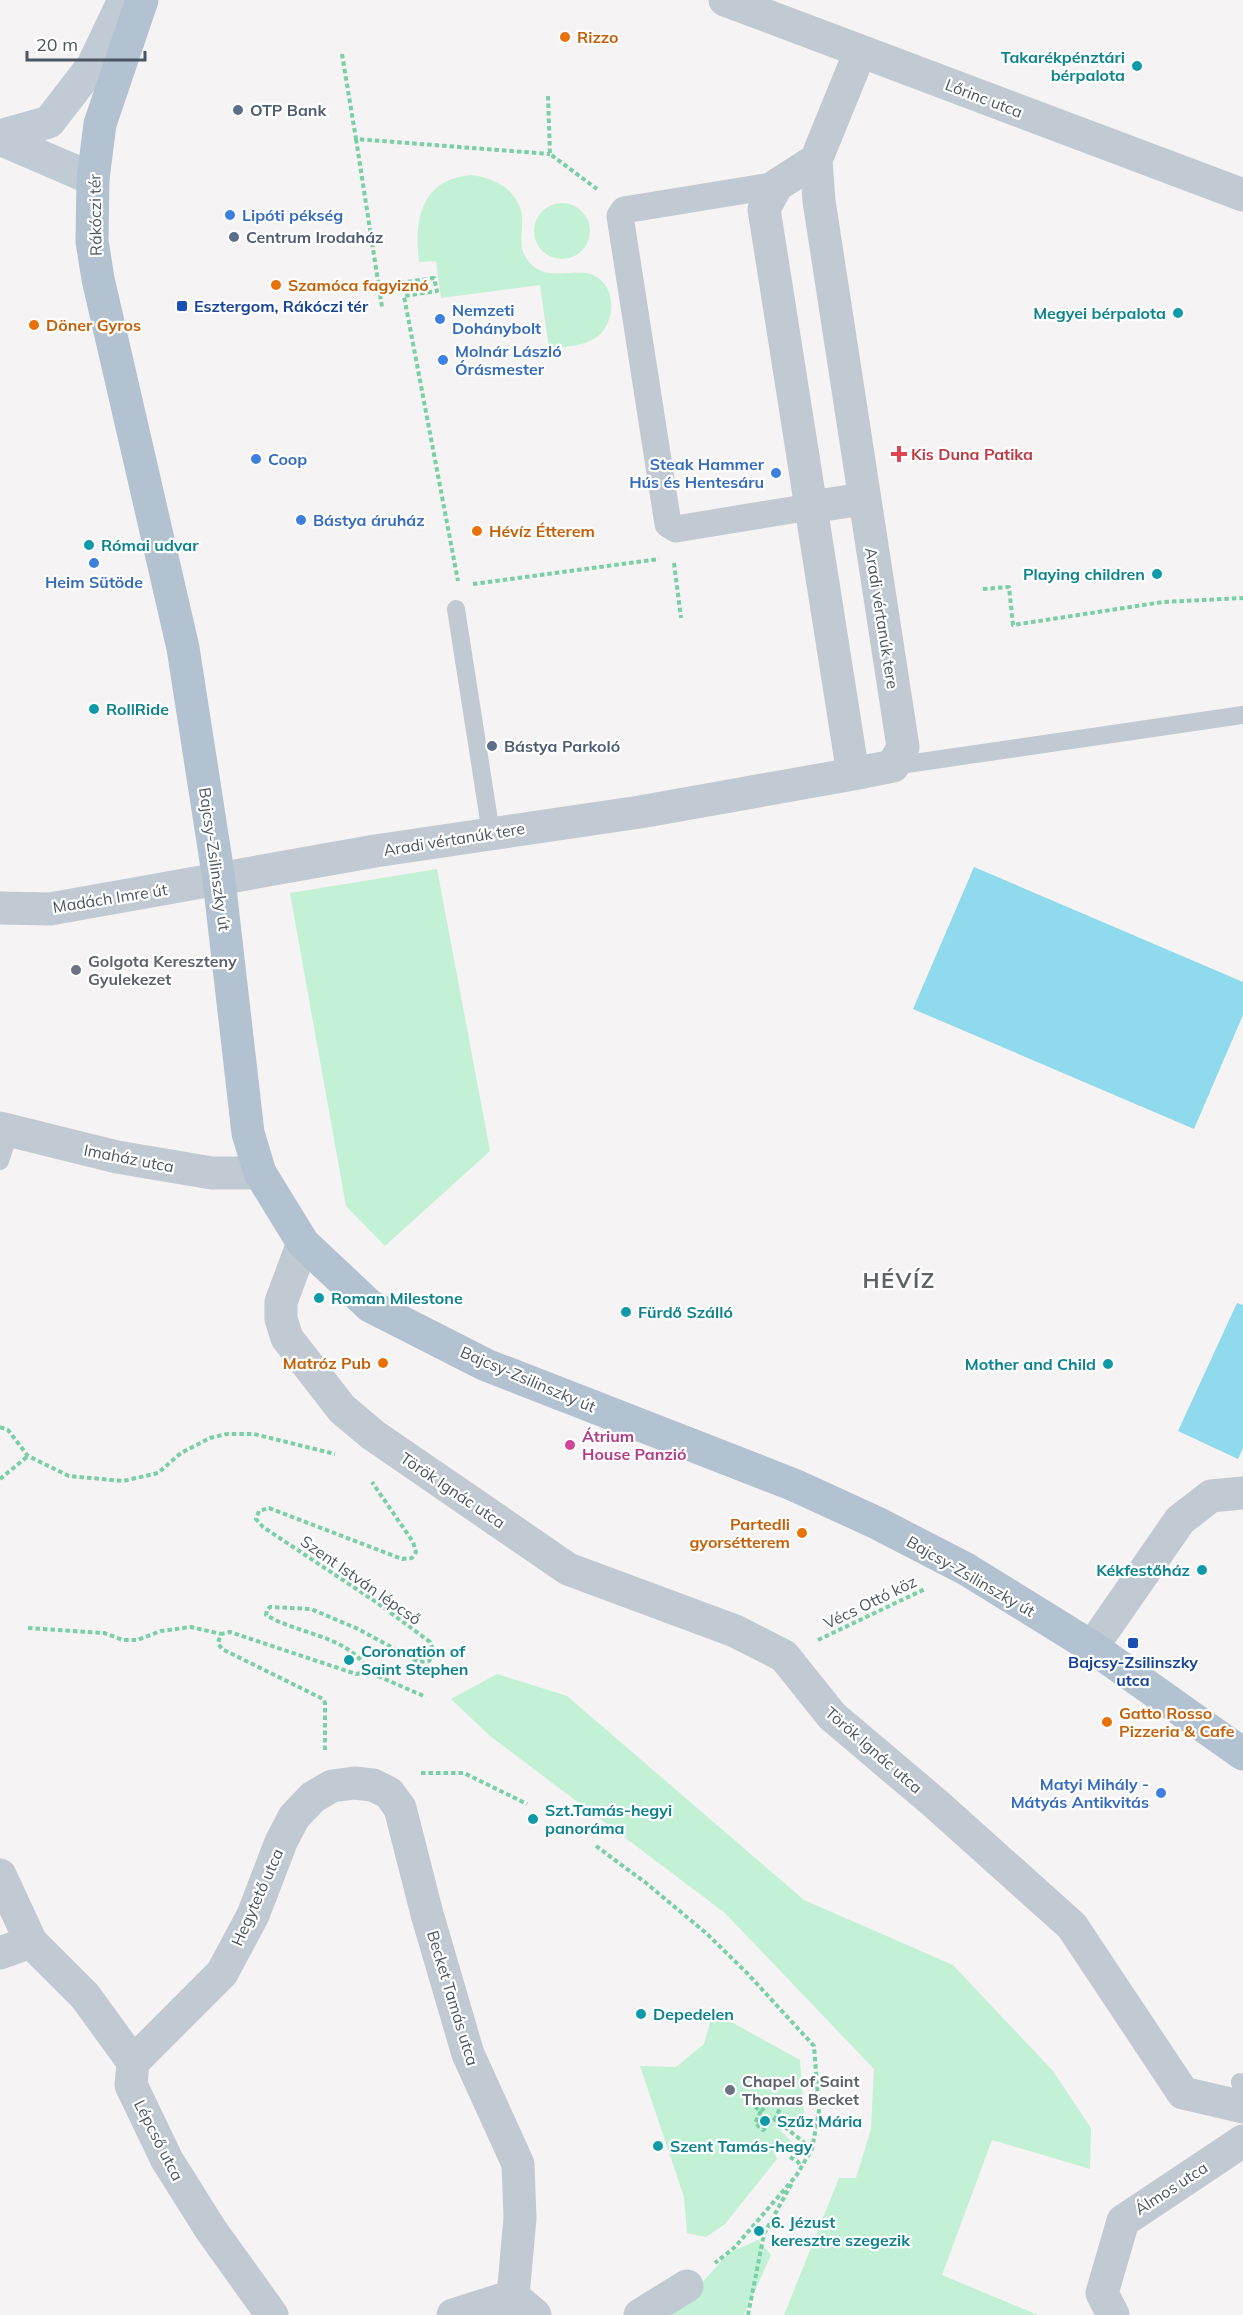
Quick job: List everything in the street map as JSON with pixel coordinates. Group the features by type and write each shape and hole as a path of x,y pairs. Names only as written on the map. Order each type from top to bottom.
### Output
{"main road":[{"path":"0,137 49,122 93,65 124,0"},
{"name":"Rákóczi tér","path":"135,433 98,279 92,241 93,179 100,124 142,0"},
{"path":"0,137 93,179"},
{"name":"Bajcsy-Zsilinszky út","path":"135,433 183,648 219,880 248,1133 260,1173 303,1243 370,1306 486,1365 794,1485 877,1523 966,1569 1092,1647 1243,1754"}],"street":[{"path":"129,41 156,0"},
{"name":"Lőrinc utca","path":"726,0 1243,195"},
{"name":"Aradi vértanúk tere","path":"860,52 816,160 819,201 903,747 893,766"},
{"path":"816,160 777,185 624,210 620,216 668,524 676,529 864,499"},
{"path":"777,185 764,209 853,774 893,766"},
{"name":"Aradi vértanúk tere","path":"219,880 353,855 725,798 853,774"},
{"name":"Madách Imre út","path":"0,908 50,909 219,880"},
{"name":"Imaház utca","path":"4,1140 212,1173 260,1173"},
{"name":"Török Ignác utca","path":"303,1243 281,1302 280,1319 287,1338 332,1397 373,1435 568,1569 735,1631 784,1656 832,1716 936,1804 1072,1926 1183,2093 1242,2094"},
{"path":"1092,1647 1180,1520 1211,1496 1243,1493"},
{"name":"Becket Tamás utca","path":"332,1786 354,1783 373,1785 389,1793 400,1808 430,1924 468,2054 518,2164 524,2305 453,2315"},
{"name":"Hegytető utca","path":"133,2062 222,1972 253,1915 281,1842 294,1817 313,1797 332,1786"},
{"path":"0,1875 31,1942 85,1996 133,2062"},
{"path":"0,1953 31,1942"},
{"name":"Lépcső utca","path":"133,2062 131,2085 167,2160 211,2229 272,2315"},
{"name":"Álmos utca","path":"1113,2315 1102,2293 1123,2221 1243,2141"},
{"path":"640,2315 687,2286"}],"lane":[{"path":"456,609 491,833"},
{"path":"893,766 1243,715"}],"path":[{"path":"342,54 382,307"},
{"path":"548,96 550,154"},
{"path":"356,139 550,154 624,210"},
{"path":"378,286 434,278 436,291 404,296 459,586"},
{"path":"668,524 681,618"},
{"path":"471,585 673,557"},
{"path":"983,590 1009,587 1013,624 1163,602 1243,598"},
{"path":"0,1427 9,1430 28,1456 69,1476 123,1480 158,1473 181,1453 210,1438 228,1434 254,1434 340,1455"},
{"path":"0,1479 28,1456"},
{"name":"Szent István lépcső","path":"364,1670 366,1667 360,1659 345,1649 270,1618 266,1615 267,1610 270,1607 311,1609 358,1629 418,1662 429,1661 434,1653 430,1642 376,1602 263,1527 256,1519 259,1510 269,1508 402,1559 412,1558 416,1552 413,1542 370,1479"},
{"name":"Vécs Ottó köz","path":"784,1656 966,1569"},
{"path":"28,1628 104,1634 123,1640 136,1640 161,1631 191,1627 221,1634 230,1632 356,1674 364,1670 426,1697"},
{"path":"221,1634 218,1643 222,1649 322,1699 325,1703 325,1751"},
{"path":"418,1772 464,1773 527,1804"},
{"path":"596,1846 646,1883 706,1933 747,1972 814,2046 819,2111 812,2149 764,2234 748,2315"},
{"path":"772,2100 781,2106 775,2119 763,2130 755,2123 760,2111 772,2100"},
{"path":"755,2108 760,2111"},
{"path":"775,2119 812,2149"},
{"path":"790,2157 798,2162 801,2168"},
{"path":"687,2286 735,2247 796,2176"}],"green space":[{"path":"472,175 495,182 514,196 522,217 523,250 532,265 549,273 577,272 593,275 604,283 610,295 611,309 608,322 598,336 583,343 549,349 540,285 441,298 436,261 419,262 420,217 424,204 442,184 455,178"},
{"path":"557,203 567,203 582,211 588,220 590,231 588,242 582,251 567,259 557,259 546,254 539,247 534,236 534,226 539,215 546,208"},
{"path":"437,869 490,1151 385,1246 346,1206 290,893"},
{"path":"497,1674 567,1696 804,1900 953,1965 1053,2071 1091,2128 1090,2169 992,2140 942,2275 1038,2315 784,2315 839,2178 856,2178 871,2129 874,2069 725,1913 490,1736 451,1699"},
{"path":"713,2012 800,2060 804,2113 801,2128 788,2122 781,2131 792,2142 786,2148 780,2148 775,2154 777,2159 725,2224 706,2237 687,2233 684,2197 640,2066 676,2067 704,2044"},
{"path":"758,2240 771,2255 744,2315 667,2315 697,2288 729,2253"}],"water":[{"path":"974,867 1243,982 1243,1015 1194,1129 913,1009"},
{"path":"1237,1303 1243,1305 1243,1448 1238,1459 1178,1431"}],"place":[{"name":"Rizzo","path":"565,37"},
{"name":"Takarékpénztári bérpalota","path":"1137,66"},
{"name":"OTP Bank","path":"238,110"},
{"name":"Lipóti pékség","path":"230,215"},
{"name":"Centrum Irodaház","path":"234,237"},
{"name":"Szamóca fagyiznó","path":"276,285"},
{"name":"Esztergom, Rákóczi tér","path":"182,306"},
{"name":"Megyei bérpalota","path":"1178,313"},
{"name":"Nemzeti Dohánybolt","path":"440,319"},
{"name":"Döner Gyros","path":"34,325"},
{"name":"Molnár László Órásmester","path":"443,360"},
{"name":"Kis Duna Patika","path":"899,454"},
{"name":"Coop","path":"256,459"},
{"name":"Steak Hammer Hús és Hentesáru","path":"776,473"},
{"name":"Bástya áruház","path":"301,520"},
{"name":"Hévíz Étterem","path":"477,531"},
{"name":"Római udvar","path":"89,545"},
{"name":"Heim Sütöde","path":"94,563"},
{"name":"Playing children","path":"1157,574"},
{"name":"RollRide","path":"94,709"},
{"name":"Bástya Parkoló","path":"492,746"},
{"name":"Golgota Kereszteny Gyulekezet","path":"76,970"},
{"name":"Roman Milestone","path":"319,1298"},
{"name":"Fürdő Szálló","path":"626,1312"},
{"name":"Matróz Pub","path":"383,1363"},
{"name":"Mother and Child","path":"1108,1364"},
{"name":"Átrium House Panzió","path":"570,1445"},
{"name":"Partedli gyorsétterem","path":"802,1533"},
{"name":"Kékfestőház","path":"1202,1570"},
{"name":"Bajcsy-Zsilinszky utca","path":"1133,1643"},
{"name":"Coronation of Saint Stephen","path":"349,1660"},
{"name":"Gatto Rosso Pizzeria & Cafe","path":"1107,1722"},
{"name":"Matyi Mihály - Mátyás Antikvitás","path":"1161,1793"},
{"name":"Szt.Tamás-hegyi panoráma","path":"533,1819"},
{"name":"Depedelen","path":"641,2014"},
{"name":"Chapel of Saint Thomas Becket","path":"730,2090"},
{"name":"Szűz Mária","path":"765,2121"},
{"name":"Szent Tamás-hegy","path":"658,2146"},
{"name":"6. Jézust keresztre szegezik","path":"759,2231"}],"district":[{"name":"HÉVÍZ","path":"899,1280"}]}
